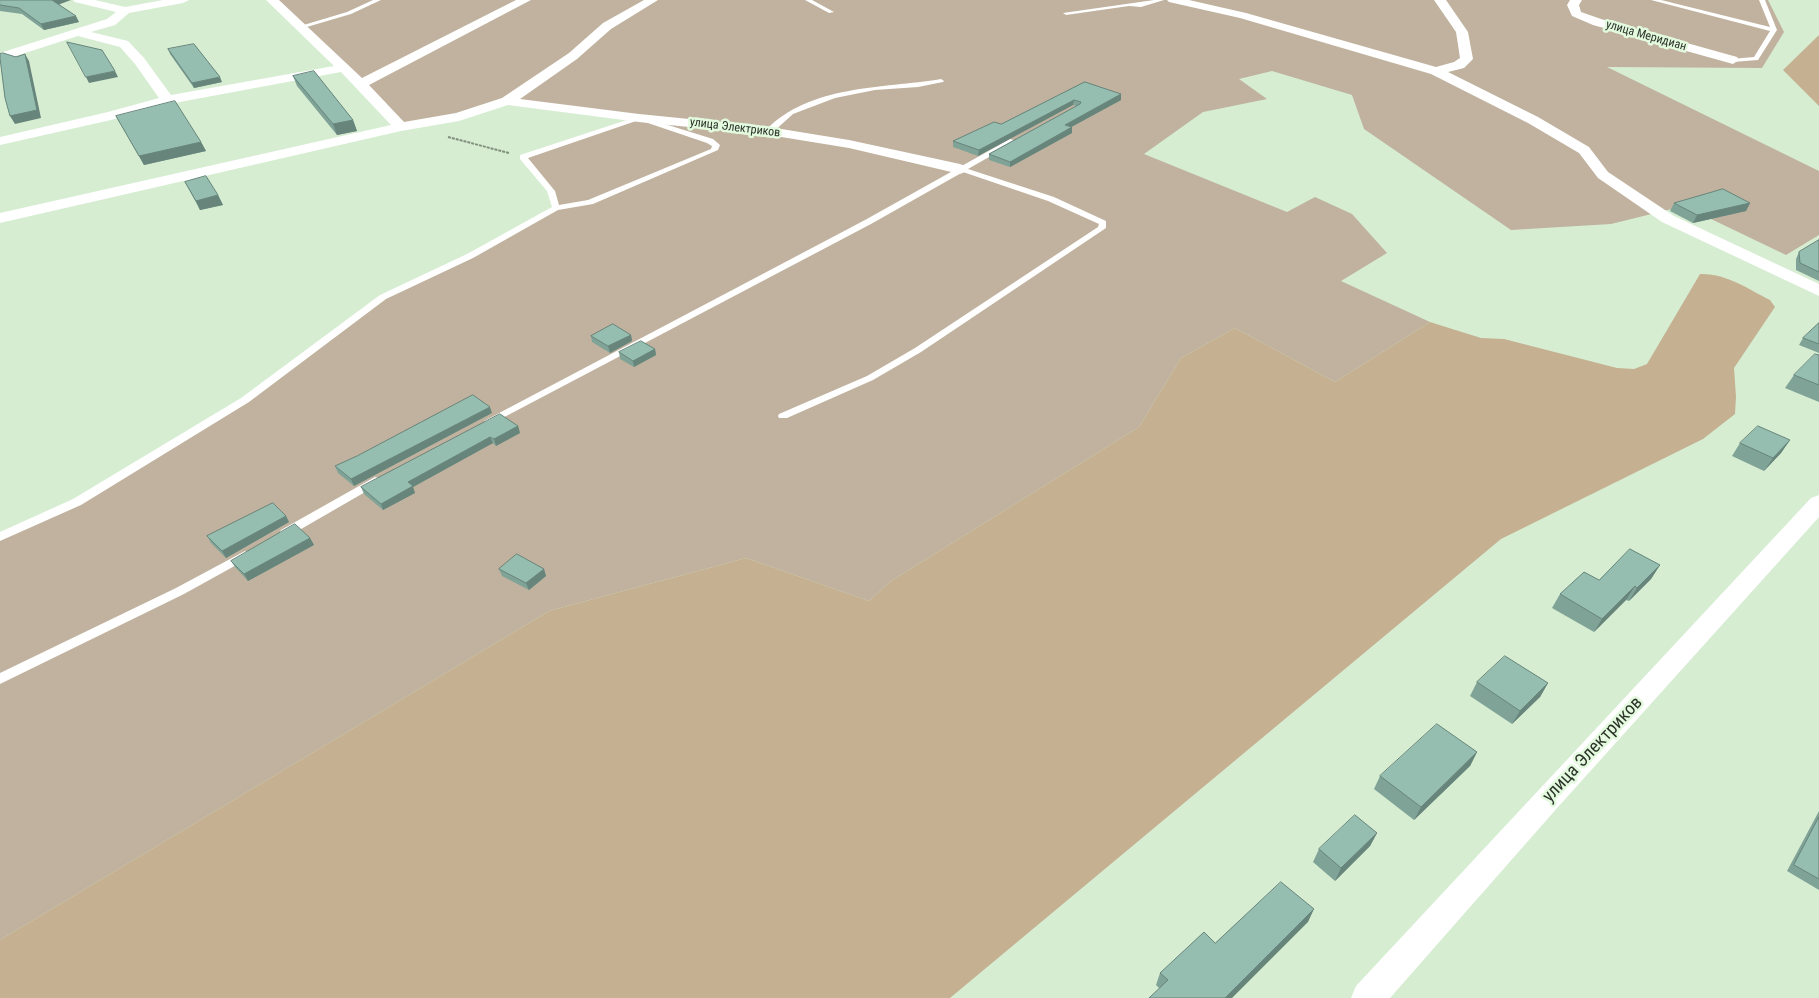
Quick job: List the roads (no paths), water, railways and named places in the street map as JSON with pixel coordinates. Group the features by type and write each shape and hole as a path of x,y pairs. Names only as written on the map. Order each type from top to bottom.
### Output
{"street":[{"path":"79,0 125,10 184,0"},
{"path":"272,0 361,84 401,127"},
{"path":"361,84 525,0"},
{"path":"0,218 401,127 459,117 507,101 573,56 607,26 652,0"},
{"path":"1173,0 1242,15 1436,71 1533,120 1584,150 1603,175 1668,219 1819,291"},
{"path":"1436,71 1459,65 1467,59 1462,32 1440,0"},
{"name":"улица Меридиан","path":"1576,0 1573,5 1576,14 1597,22 1732,60"},
{"path":"0,57 111,22 125,10"},
{"path":"79,33 124,44 140,61 167,100"},
{"path":"0,141 111,116 167,100 343,68"},
{"name":"улица Электриков","path":"507,101 639,118 769,131 849,144 960,169"},
{"name":"улица Электриков","path":"1368,998 1548,798 1819,503"}],"lane":[{"path":"300,27 349,12 378,0"},
{"path":"808,0 830,12"},
{"path":"1066,13 1129,4 1141,5 1160,0"},
{"path":"1654,0 1774,30"},
{"path":"1762,0 1774,30"},
{"path":"1732,60 1756,59 1774,30"},
{"path":"769,131 791,113 833,96 876,88 918,85 941,81"},
{"path":"0,537 77,502 245,400 383,297 470,256 556,208 590,202 714,150 716,145 710,141 639,118 523,157 551,190 556,208"},
{"path":"480,426 860,226 1026,134"},
{"path":"783,416 870,378 918,350 1102,228 1103,223 1085,213 1031,192 960,169"},
{"path":"274,539 384,476"},
{"path":"0,679 180,592 257,548"}]}
